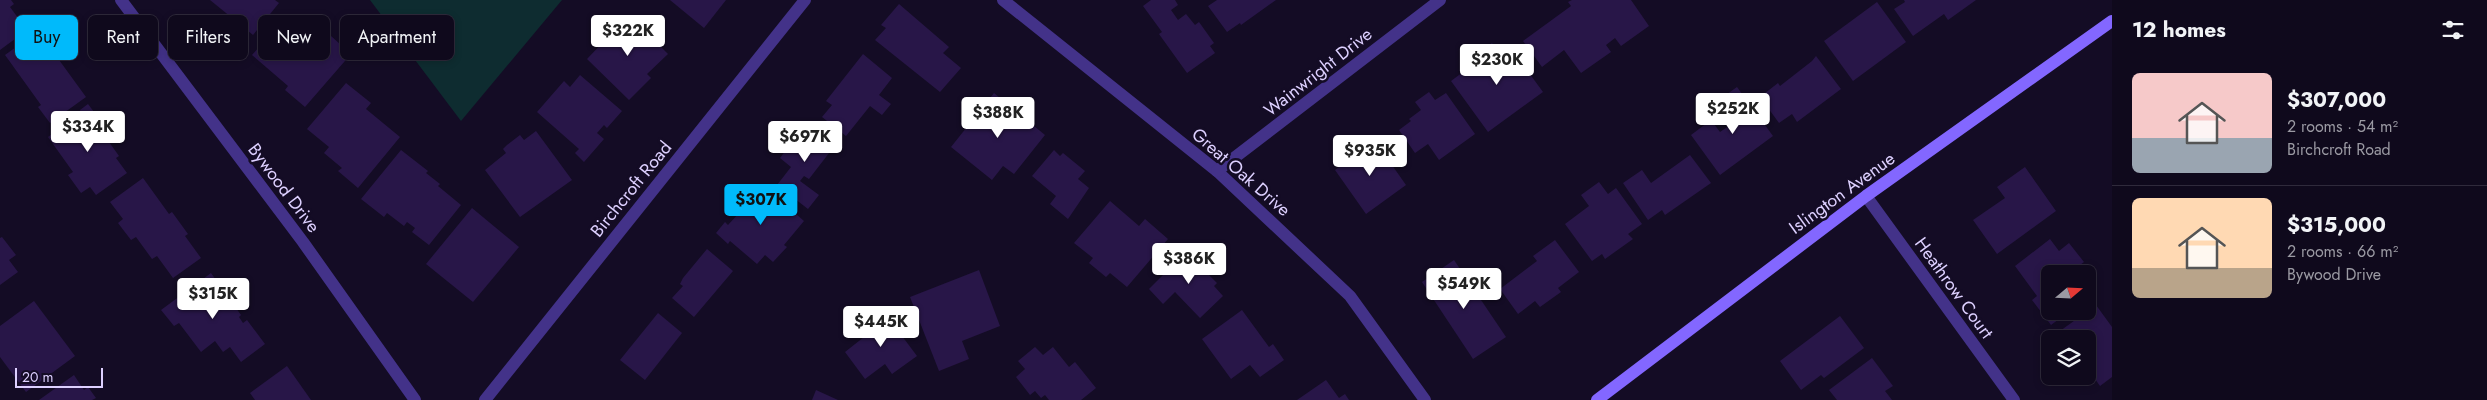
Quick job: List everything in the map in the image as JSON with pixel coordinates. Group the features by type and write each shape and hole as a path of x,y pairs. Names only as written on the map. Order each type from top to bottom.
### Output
{"main road":[{"name":"Islington Avenue","path":"1597,400 1866,196 2112,21"}],"street":[{"name":"Bywood Drive","path":"121,0 304,242 415,400"},
{"name":"Birchcroft Road","path":"485,400 805,0"},
{"name":"Great Oak Drive","path":"1003,0 1217,171 1350,296 1425,400"},
{"name":"Wainwright Drive","path":"1217,171 1440,0"},
{"name":"Heathrow Court","path":"1866,196 2014,400"}],"green space":[{"path":"370,0 562,0 461,121 415,60 454,60 454,15 381,15"}],"building":[{"path":"0,0 11,0 14,4 10,7 16,15 15,39 0,50"},
{"path":"210,0 275,0 279,3 269,15 258,15 258,29 253,35 248,31 248,15 228,15"},
{"path":"670,0 726,0 704,28"},
{"path":"1151,0 1175,0 1178,5 1171,10 1178,20 1186,14 1195,25 1199,22 1214,43 1210,46 1215,53 1187,73 1159,34 1162,32 1143,6"},
{"path":"1217,0 1276,0 1241,25 1240,23 1227,32 1208,6"},
{"path":"1572,0 1631,0 1649,26 1621,46 1615,38 1606,45 1611,52 1581,73 1564,50 1542,67 1523,41 1571,6 1568,2"},
{"path":"1904,0 1976,0 1948,20 1944,14 1913,36 1894,9 1905,2"},
{"path":"1877,2 1906,42 1853,81 1824,41"},
{"path":"899,4 949,47 943,53 961,68 940,92 875,40 886,28 881,25"},
{"path":"629,15 668,54 647,74 651,78 629,100 587,59"},
{"path":"331,36 340,44 340,60 346,60 305,107 285,90 288,86 252,55 258,48 258,60 330,60"},
{"path":"1492,43 1498,52 1508,44 1543,92 1488,132 1451,81 1467,69 1473,66 1475,68 1482,63 1476,55"},
{"path":"15,48 15,60 59,60 86,97 50,123 38,107 41,105 5,55"},
{"path":"863,54 892,78 879,95 891,104 882,115 870,106 846,136 822,117 832,105 826,101"},
{"path":"1816,56 1841,89 1797,122 1792,114 1779,123 1760,97 1778,83 1780,86"},
{"path":"580,75 622,111 607,128 604,125 597,133 604,139 584,162 575,153 579,149 537,112 564,81 570,87"},
{"path":"346,83 371,103 366,109 400,137 358,188 338,171 342,168 324,153 329,147 307,129"},
{"path":"1737,87 1773,136 1720,175 1691,135 1711,120 1720,132 1739,119 1723,97"},
{"path":"1429,92 1435,100 1446,93 1475,134 1439,160 1428,144 1415,153 1399,130 1421,110 1415,102"},
{"path":"994,93 1045,135 1014,174 1003,166 992,180 951,147"},
{"path":"88,104 103,124 99,128 119,156 116,158 127,173 96,195 90,187 81,193 68,175 73,172 48,137 81,113 80,110"},
{"path":"807,122 836,144 809,179 804,176 800,181 819,195 808,209 777,185 791,167 780,158"},
{"path":"536,131 572,180 520,217 485,170 506,153 503,149 520,135 524,140"},
{"path":"1375,141 1406,185 1366,214 1335,170 1350,159 1347,155 1356,148 1359,152"},
{"path":"401,150 428,171 426,173 440,184 438,186 461,205 429,245 412,232 415,228 407,222 404,226 387,213 384,217 361,199"},
{"path":"1054,150 1060,156 1063,153 1085,171 1078,179 1089,188 1068,219 1050,204 1056,196 1032,176"},
{"path":"1690,155 1711,183 1665,215 1662,210 1648,220 1623,183 1642,170 1651,183"},
{"path":"2025,167 2056,211 1997,254 1973,220 2005,198 1997,187"},
{"path":"143,178 169,214 172,212 188,234 185,236 201,258 173,278 157,256 152,259 136,237 131,240 118,223 123,219 110,202"},
{"path":"1599,182 1608,194 1616,188 1642,224 1628,234 1633,239 1605,259 1602,254 1592,261 1565,224 1589,206 1581,195"},
{"path":"762,184 804,221 784,245 787,247 773,262 765,255 757,264 730,241 728,244 716,233 725,222 728,225 739,213 734,209 742,200 746,203"},
{"path":"1110,201 1139,226 1145,219 1168,239 1127,287 1110,273 1106,277 1089,263 1093,258 1074,243"},
{"path":"472,208 519,247 473,302 426,264"},
{"path":"2,237 16,255 9,260 18,272 0,285 0,238"},
{"path":"2050,239 2059,251 2069,243 2084,262 2080,265 2041,265 2041,312 2032,300 2037,296 2015,266"},
{"path":"1555,240 1579,272 1558,288 1561,292 1540,307 1535,301 1518,314 1500,289 1537,261 1533,256"},
{"path":"707,249 733,271 694,317 672,298 683,286 680,284 683,278"},
{"path":"1186,252 1195,261 1200,256 1211,268 1206,272 1217,283 1214,286 1223,296 1200,318 1175,292 1163,304 1149,289"},
{"path":"1454,260 1506,337 1473,359 1422,282"},
{"path":"979,270 1000,326 962,341 969,359 939,371 910,297"},
{"path":"211,273 241,315 239,317 243,323 247,320 265,344 241,362 230,347 223,352 215,341 201,352 179,323 174,326 161,310"},
{"path":"34,301 75,356 26,392 0,357 0,326"},
{"path":"2096,305 2112,327 2112,377 2100,386 2096,380 2096,330 2061,330 2075,320 2096,320"},
{"path":"1242,310 1269,347 1273,344 1284,360 1260,377 1250,365 1231,379 1202,339"},
{"path":"889,312 899,325 896,328 917,356 892,374 885,364 865,379 845,352 870,331 868,328"},
{"path":"658,313 682,333 645,380 620,360"},
{"path":"1840,316 1864,348 1824,378 1821,375 1801,390 1780,361"},
{"path":"2047,320 2058,320 2051,325"},
{"path":"1035,347 1043,355 1053,347 1069,367 1075,362 1096,388 1081,400 1049,400 1045,395 1041,398 1035,391 1030,395 1016,377 1025,369 1018,361"},
{"path":"1872,358 1893,386 1885,391 1892,400 1837,400 1829,390"},
{"path":"287,366 311,400 255,400 250,393"},
{"path":"74,375 84,390 88,387 96,398 92,400 39,400"},
{"path":"1326,380 1339,398 1345,394 1349,400 1297,400"},
{"path":"816,390 838,400 812,400"}]}
